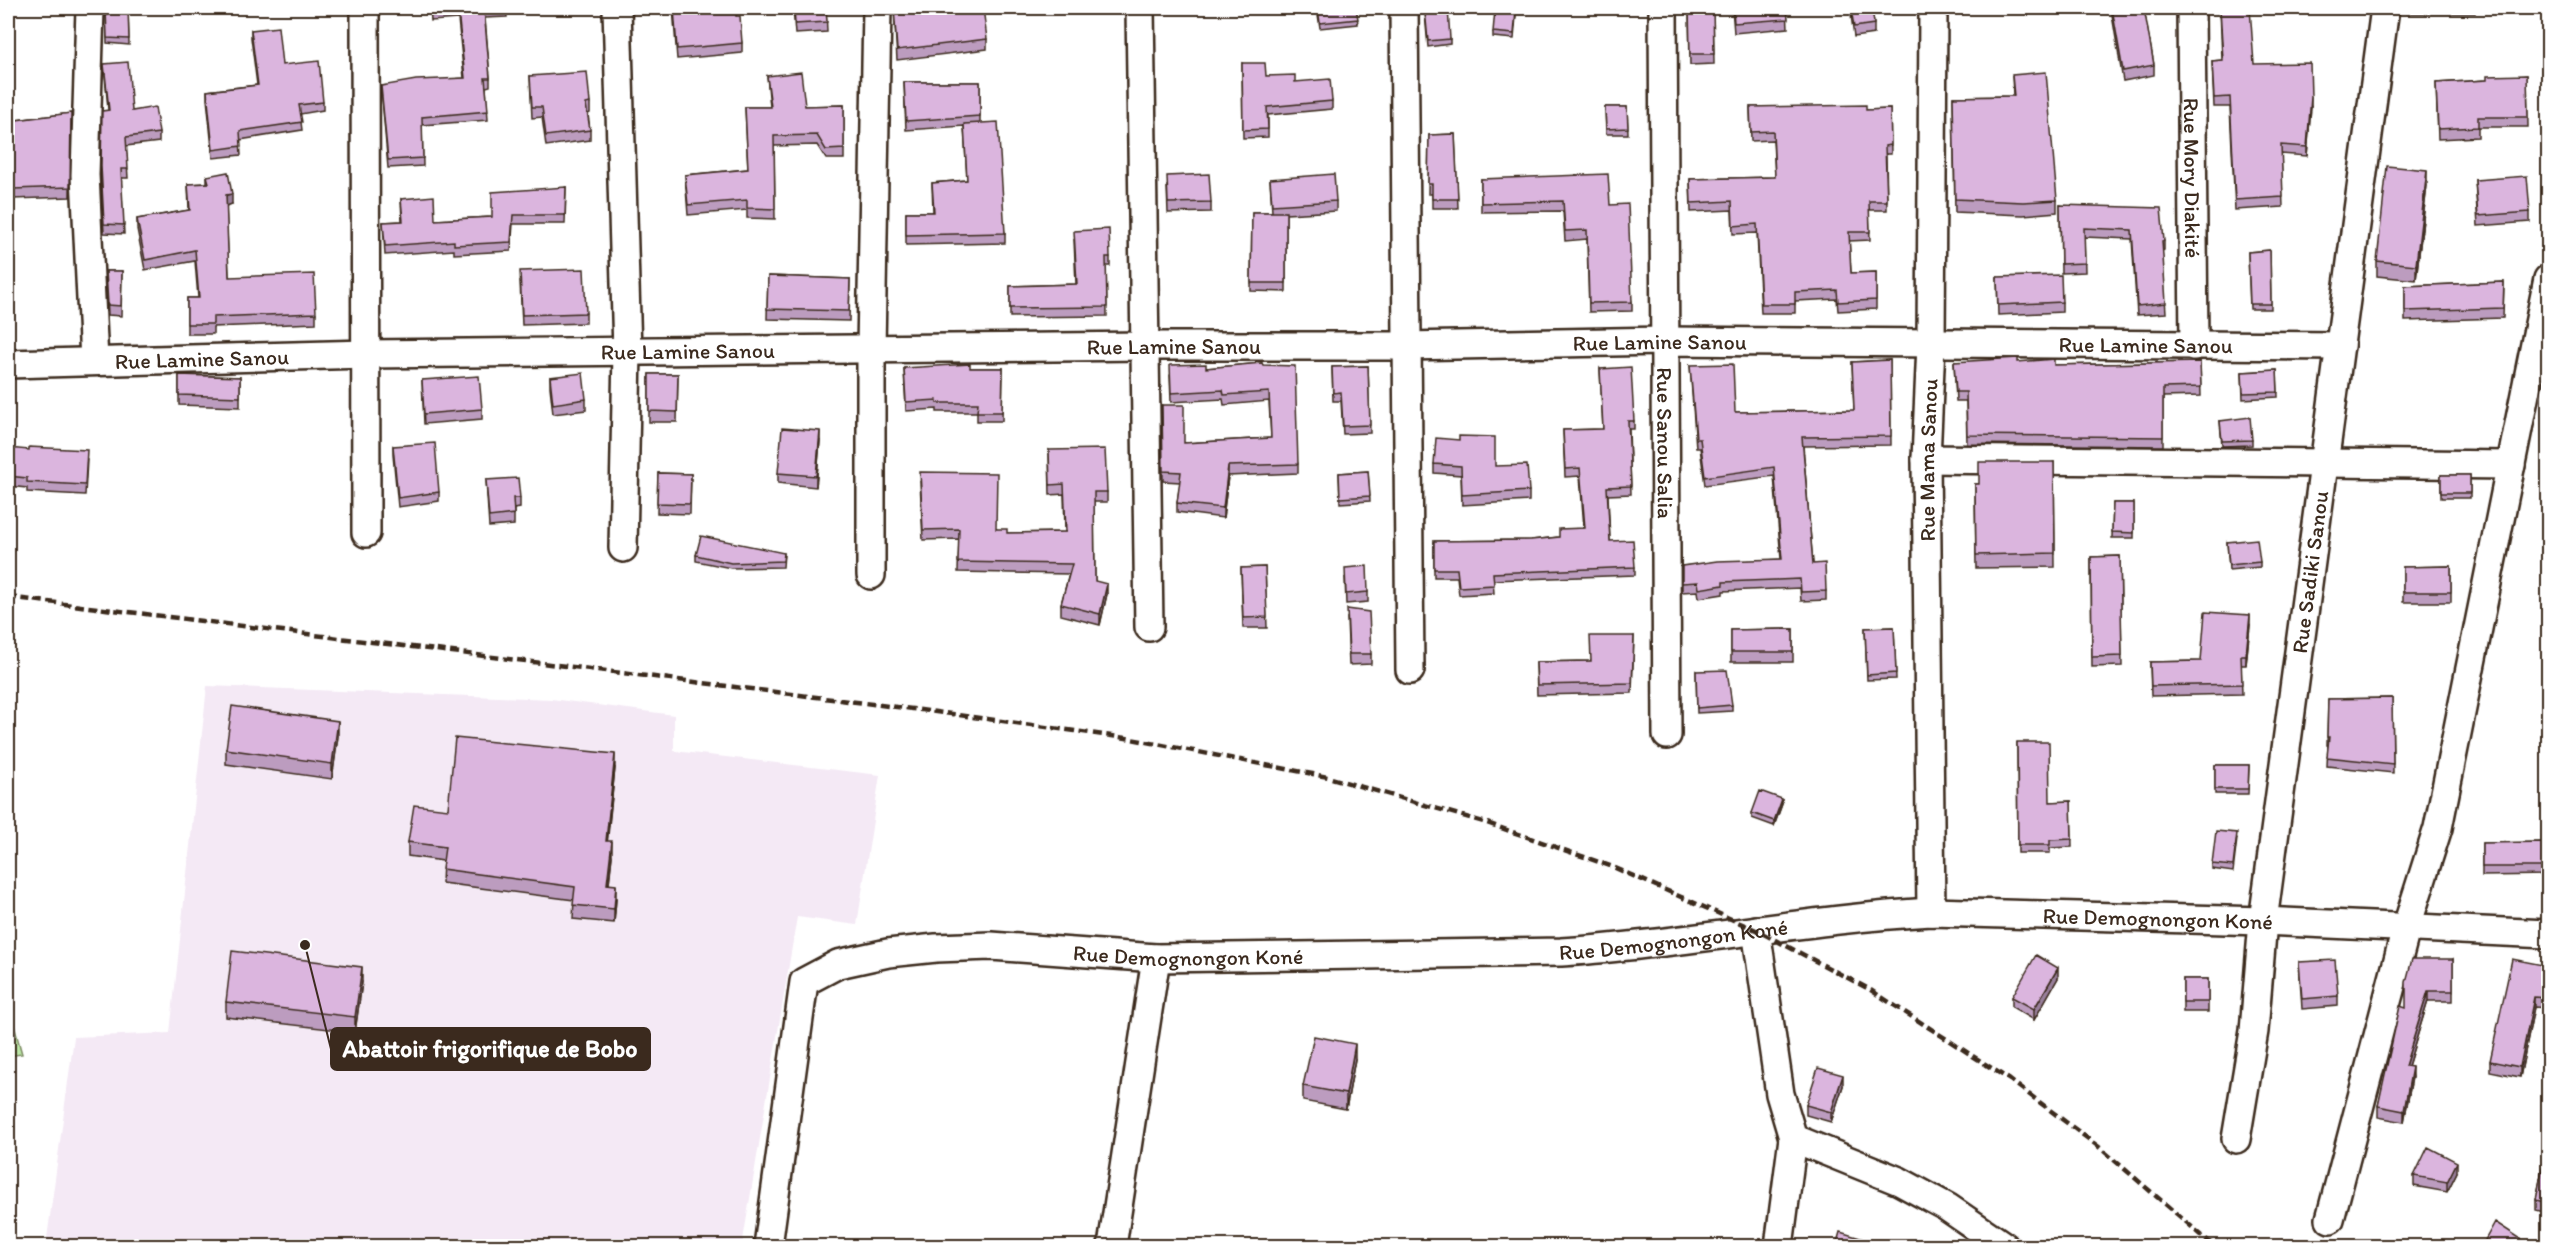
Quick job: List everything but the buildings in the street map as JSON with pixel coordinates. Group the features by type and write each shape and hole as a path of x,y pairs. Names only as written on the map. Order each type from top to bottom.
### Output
{"street":[{"path":"90,8 85,176 94,361"},
{"path":"365,8 366,533"},
{"path":"617,8 627,352 622,548"},
{"path":"871,575 871,349 877,8"},
{"path":"1140,8 1149,627"},
{"path":"1404,8 1410,670"},
{"name":"Rue Sanou Salia","path":"1663,8 1668,735"},
{"name":"Rue Mama Sanou","path":"1931,912 1926,459 1931,344 1933,8"},
{"name":"Rue Mory Diakité","path":"2192,8 2194,346"},
{"name":"Rue Sadiki Sanou","path":"2236,1139 2254,1032 2263,921 2326,464 2385,8"},
{"path":"2330,1219 2406,929 2427,868 2440,818 2548,279"},
{"name":"Rue Lamine Sanou","path":"8,364 367,354 1146,346 1406,346 1664,341 2340,346"},
{"path":"1926,459 2511,465"},
{"name":"Rue Demognongon Koné","path":"768,1246 804,982 838,964 888,953 991,946 1156,958 1561,952 1611,949 1878,915 1931,912 2263,921 2548,934"},
{"path":"1756,930 1780,1094 1794,1138 1779,1246"},
{"path":"1112,1246 1156,958"},
{"path":"1794,1138 1899,1181 1947,1207 2004,1246"}],"shaded area":[{"path":"207,686 551,699 674,715 674,751 880,775 857,925 797,917 742,1246 46,1246 74,1037 170,1033"}],"green space":[{"path":"8,1004 22,1054 8,1056"}],"railway":[{"path":"8,597 929,711 1126,738 1328,777 1487,823 1613,867 1756,930 1869,989 2010,1080 2099,1147 2214,1246"}],"place":[{"name":"Abattoir frigorifique de Bobo","path":"305,945"}]}
